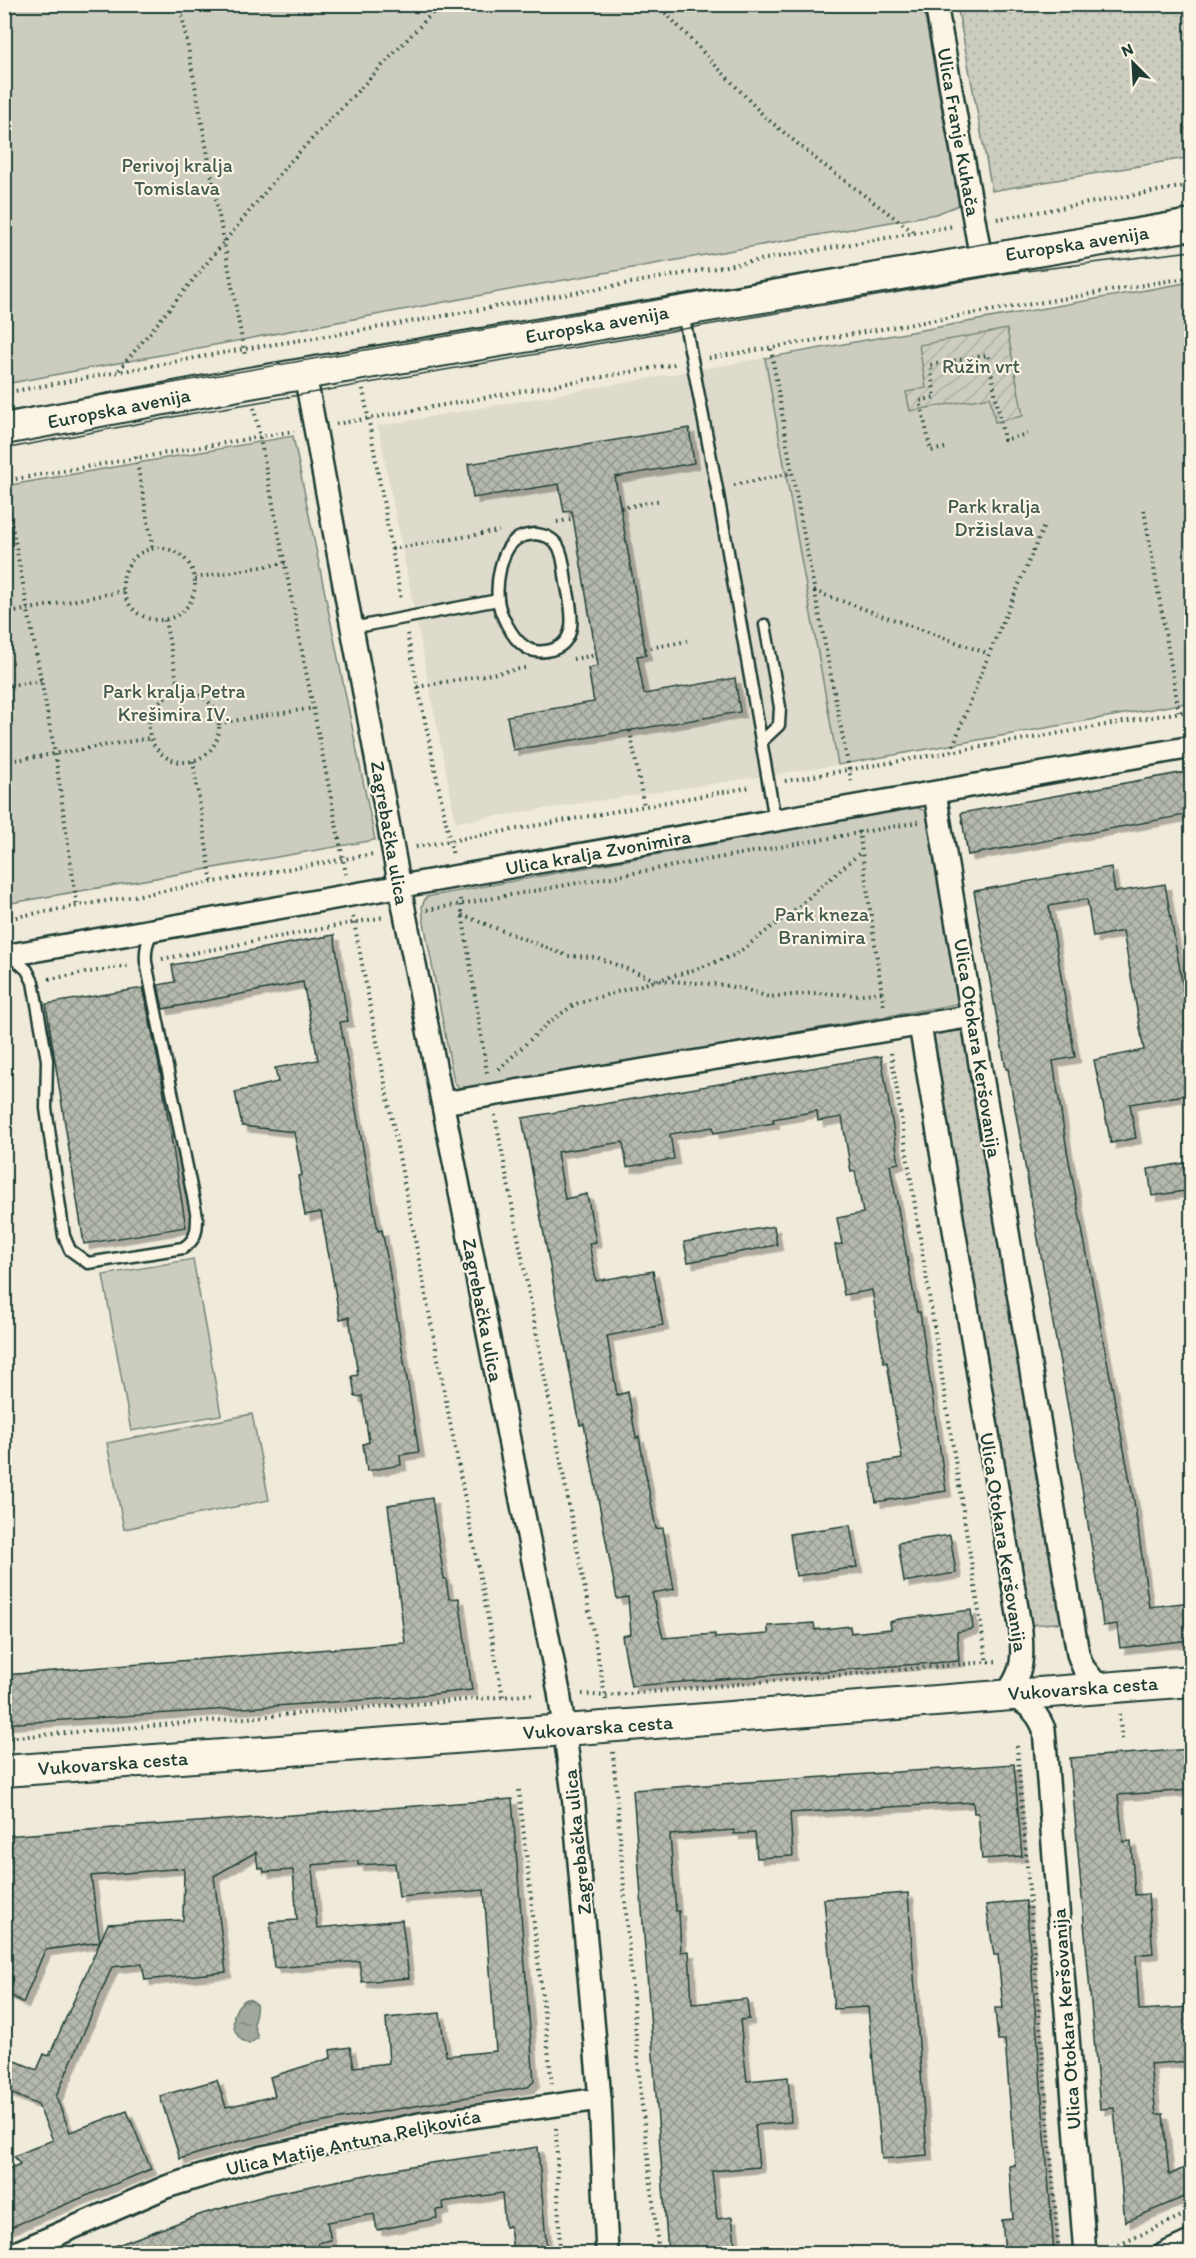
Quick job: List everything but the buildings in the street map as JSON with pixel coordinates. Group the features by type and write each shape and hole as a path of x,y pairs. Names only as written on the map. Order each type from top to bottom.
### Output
{"street":[{"name":"Ulica Franje Kuhača","path":"936,4 981,259"},
{"name":"Europska avenija","path":"4,429 249,383 1191,225"},
{"name":"Zagrebačka ulica","path":"305,374 405,914 559,1692 573,1794 600,2099 607,2253"},
{"name":"Ulica kralja Zvonimira","path":"7,955 456,878 1191,747"},
{"name":"Ulica Otokara Keršovanija","path":"935,793 1078,1654 1083,1667 1099,1687"},
{"path":"443,1103 973,1016"},
{"name":"Ulica Otokara Keršovanija","path":"920,1025 1021,1632 1023,1658 1018,1674 1006,1694 1033,1709 1044,1729 1085,2253"},
{"name":"Vukovarska cesta","path":"4,1771 1191,1681"},
{"name":"Ulica Matije Antuna Reljkovića","path":"13,2253 166,2187 263,2157 420,2124 600,2099"},
{"path":"1164,2253 1191,2241"}],"lane":[{"path":"682,310 717,489 775,820"},
{"path":"547,535 557,545 562,558 573,620 570,635 560,646 548,651 536,651 525,647 515,637 498,600 500,576 507,549 523,536 547,535"},
{"path":"352,628 498,600"},
{"path":"762,741 779,725 780,707 765,625"},
{"path":"7,955 27,970 33,982 47,1060 46,1108 62,1224 70,1250 87,1263 183,1248 192,1242 197,1216 146,962 145,948 155,930"}],"path":[{"path":"180,4 249,383 314,708 502,1697"},
{"path":"118,372 289,163 441,4"},
{"path":"657,4 765,117 821,163 915,233"},
{"path":"4,393 244,349 1191,185"},
{"path":"77,906 55,754 4,482 692,361 1014,311 1191,277"},
{"path":"352,332 417,687 451,841 488,1079 548,1023 575,1004 735,955 798,907 861,851"},
{"path":"771,349 792,473 849,769 887,1031 987,1663"},
{"path":"945,448 931,451 920,400 935,397 930,365 988,355 1004,440 1027,434"},
{"path":"136,457 153,549"},
{"path":"717,489 792,473"},
{"path":"621,508 662,500"},
{"path":"1144,510 1179,712"},
{"path":"951,751 989,654 1044,526"},
{"path":"392,549 483,534"},
{"path":"164,548 184,558 195,578 192,600 176,616 165,620 143,617 134,611 123,591 123,579 133,559 142,552 153,549 164,548"},
{"path":"195,578 285,563"},
{"path":"4,614 123,591"},
{"path":"814,591 989,654"},
{"path":"165,620 179,692"},
{"path":"645,648 687,641"},
{"path":"417,687 507,671"},
{"path":"4,686 41,681"},
{"path":"179,692 202,696 217,712 219,733 216,742 203,757 193,761 172,760 155,747 151,738 149,727 155,707 162,699 179,692"},
{"path":"219,723 314,708"},
{"path":"4,919 1191,710"},
{"path":"630,731 644,806"},
{"path":"4,762 151,738"},
{"path":"193,761 212,883"},
{"path":"4,987 354,922 939,819"},
{"path":"462,915 568,956 596,957 656,980 723,985 769,997 816,993 855,995 883,992"},
{"path":"491,1095 610,1726 641,2097 658,2253"},
{"path":"4,1738 559,1692 605,1695 987,1663 1023,1658"},
{"path":"1017,1746 1059,2253"},
{"path":"519,1790 555,2105 560,2253"},
{"path":"1099,2253 1191,2211"}],"shaded area":[{"path":"765,358 838,765 456,822 378,426"}],"green space":[{"name":"Perivoj kralja Tomislava","path":"5,4 923,5 959,205 936,214 536,285 5,384"},
{"path":"957,5 1191,5 1191,157 992,191"},
{"name":"Park kralja Držislava","path":"1191,282 1191,702 838,765 765,358"},
{"name":"Ružin vrt","path":"1007,329 1023,416 995,422 990,397 910,411 906,392 926,388 919,345"},
{"name":"Park kralja Petra Krešimira IV.","path":"293,436 375,840 5,904 5,486"},
{"name":"Park kneza Branimira","path":"915,807 928,812 963,1003 469,1089 460,1088 454,1082 423,917 422,906 426,897"},
{"path":"970,1030 1065,1622 1032,1625 932,1034"},
{"path":"193,1259 221,1415 131,1431 103,1275"},
{"path":"252,1414 269,1500 124,1529 107,1443"}],"water":[{"path":"247,1999 252,2000 256,2005 254,2027 258,2038 249,2044 238,2035 233,2022 236,2009"}],"tram line":[{"path":"4,412 1192,208"},
{"path":"4,449 189,414 1009,273 1192,251"}]}
